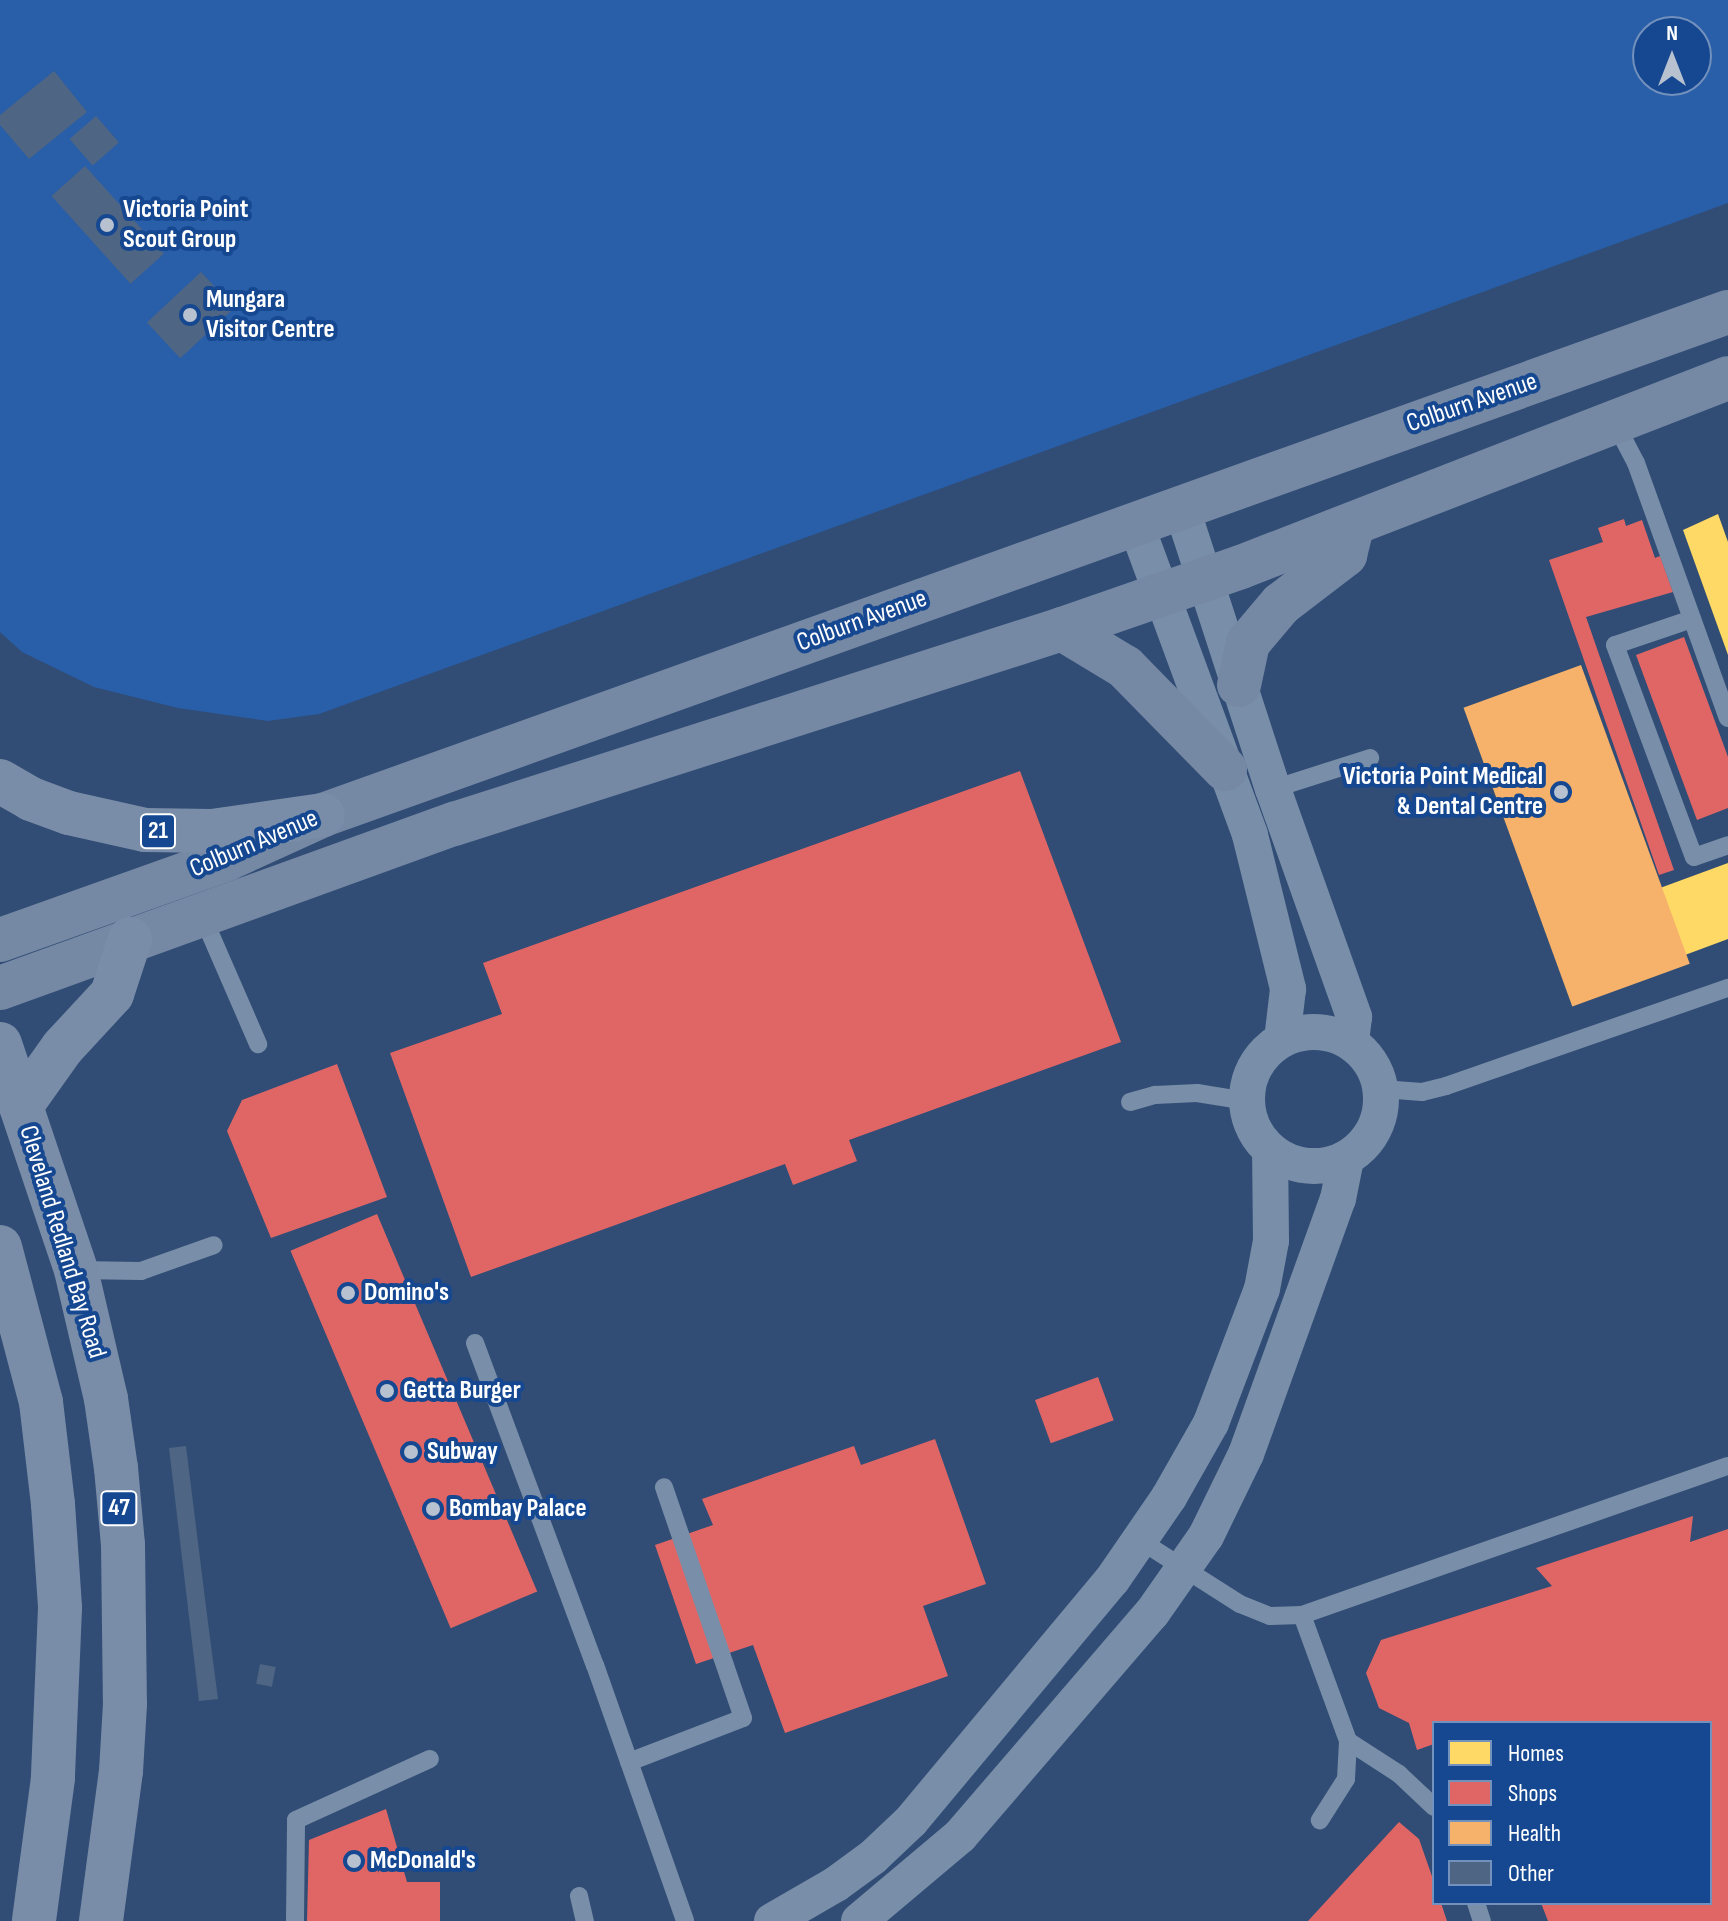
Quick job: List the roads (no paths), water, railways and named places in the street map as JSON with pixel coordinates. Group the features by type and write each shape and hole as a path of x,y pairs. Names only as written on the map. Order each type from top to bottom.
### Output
{"highway":[{"name":"21","path":"0,781 31,799 69,813 145,830 212,831 323,815"},
{"path":"21,1106 63,1047 112,994 130,939"},
{"name":"Cleveland Redland Bay Road","path":"0,1044 76,1270 106,1399 123,1545 125,1704 121,1771 101,1921"},
{"path":"0,1247 41,1402 53,1504 60,1608 53,1778 34,1921"}],"main road":[{"name":"Colburn Avenue","path":"0,940 227,859 323,815 1728,312"},
{"name":"Colburn Avenue","path":"0,988 512,804 1162,595 1352,527 1728,378"},
{"path":"1239,685 1248,643 1281,604 1345,555 1352,527"},
{"path":"1062,629 1125,667 1225,769"}],"street":[{"path":"1181,506 1273,789 1354,1017 1351,1042"},
{"path":"1135,522 1250,835 1288,989 1282,1040"},
{"path":"1317,1032 1351,1042 1365,1055 1382,1089 1382,1109 1375,1130 1363,1146 1346,1159 1327,1165 1307,1166 1287,1161 1270,1150 1250,1120 1247,1101 1255,1066 1282,1040 1317,1032"},
{"path":"772,1921 836,1884 873,1857 911,1821 1103,1592 1141,1541 1211,1423 1253,1316 1271,1241 1270,1150"},
{"path":"859,1921 960,1836 1184,1571 1206,1536 1246,1454 1338,1199 1346,1159"}],"lane":[{"path":"1615,423 1636,463 1728,718"},
{"path":"1692,619 1615,645 1694,857 1728,845"},
{"path":"1273,789 1370,758"},
{"path":"202,914 258,1044"},
{"path":"1382,1089 1422,1092 1446,1086 1728,988"},
{"path":"1130,1102 1155,1095 1197,1093 1247,1101"},
{"path":"76,1270 141,1271 214,1245"},
{"path":"475,1343 685,1921"},
{"path":"1141,1541 1240,1604 1270,1616 1302,1615 1728,1466"},
{"path":"629,1762 743,1718 664,1487"},
{"path":"1302,1615 1348,1741 1346,1779 1320,1820"},
{"path":"1348,1741 1399,1774 1432,1805"},
{"path":"295,1921 296,1820 430,1759"},
{"path":"579,1896 585,1921"}],"place":[{"name":"Victoria Point Scout Group","path":"107,225"},
{"name":"Mungara Visitor Centre","path":"190,315"},
{"name":"Victoria Point Medical & Dental Centre","path":"1561,792"},
{"name":"Domino's","path":"348,1293"},
{"name":"Getta Burger","path":"387,1391"},
{"name":"Subway","path":"411,1452"},
{"name":"Bombay Palace","path":"433,1509"},
{"name":"McDonald's","path":"354,1861"}]}
